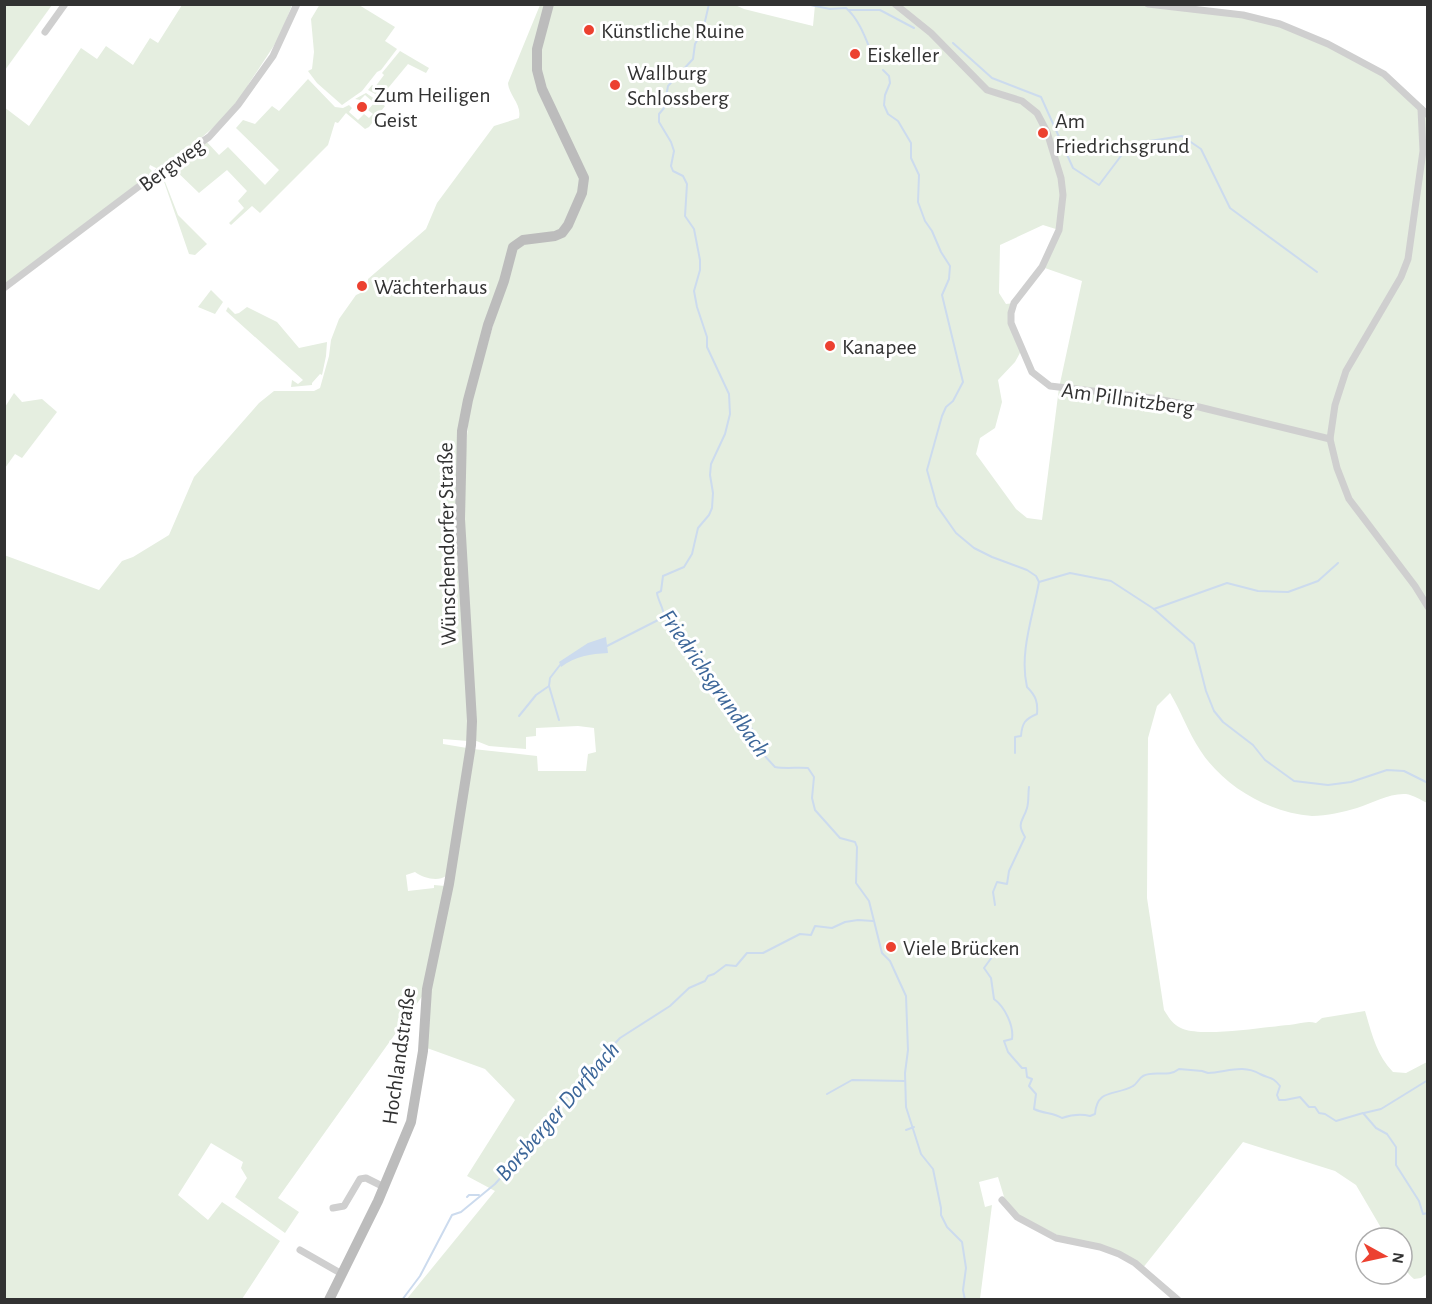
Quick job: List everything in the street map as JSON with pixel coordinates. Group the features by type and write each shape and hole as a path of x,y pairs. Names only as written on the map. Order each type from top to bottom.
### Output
{"street":[{"path":"45,32 65,4"},
{"name":"Bergweg","path":"4,288 158,172 209,137 238,105 273,56 297,4"},
{"name":"Wünschendorfer Straße","path":"431,962 448,884 471,746 472,720 460,509 462,431 468,400 488,325 504,281 513,247 523,240 562,233 575,211 584,185 581,171 539,79 536,60 538,45 549,4"},
{"name":"Am Pillnitzberg","path":"896,4 931,33 987,90 1022,101 1037,113 1050,141 1064,195 1059,230 1042,267 1014,303 1011,313 1011,323 1032,372 1050,387 1164,400 1330,439"},
{"path":"1148,4 1243,15 1280,24 1328,44 1384,74 1428,115"},
{"path":"1421,109 1423,151 1408,259 1401,278 1346,371 1335,405 1330,439 1337,468 1349,499 1415,586 1428,607"},
{"name":"Hochlandstraße","path":"329,1299 384,1187 411,1122 423,1052 425,1009 431,962"},
{"path":"333,1208 344,1206 360,1179 366,1178 384,1187"},
{"path":"1002,1200 1017,1217 1056,1239 1100,1246 1119,1254 1135,1263 1178,1299"},
{"path":"300,1250 342,1274"}],"shaded area":[{"path":"320,4 359,5 395,27 385,41 397,49 362,91 342,105 317,83 308,71 312,69 314,52 311,19"},
{"path":"4,5 52,5 5,70"},
{"path":"182,5 292,5 277,44 248,88 222,120 194,144 158,169 150,165 149,168 153,172 5,285 4,107 29,126 81,48 97,59 106,46 133,65 150,38 158,43"},
{"path":"540,5 546,5 534,60 580,176 580,189 560,231 517,240 459,434 468,741 443,739 443,744 467,748 446,876 435,879 415,872 406,875 408,891 434,888 434,885 445,886 423,995 278,1198 299,1212 285,1233 235,1197 247,1178 241,1168 243,1162 211,1143 178,1195 208,1220 222,1202 280,1241 242,1299 5,1299 4,555 99,590 122,561 133,557 169,535 194,477 259,403 274,391 314,391 320,388 331,340 339,319 356,295 367,290 368,279 426,229 437,203 494,126 519,118 519,108 508,83"},
{"path":"552,5 735,5 813,26 815,5 1148,5 1243,15 1280,24 1384,74 1427,115 1427,803 1411,795 1400,794 1346,811 1312,816 1296,814 1264,803 1234,786 1210,763 1196,743 1170,693 1157,706 1148,738 1147,898 1164,1010 1172,1021 1183,1029 1205,1032 1235,1031 1306,1022 1316,1023 1322,1018 1365,1011 1372,1036 1393,1072 1406,1073 1427,1062 1427,1274 1414,1279 1414,1226 1380,1226 1356,1185 1335,1171 1243,1142 1142,1269 1119,1254 1063,1238 1018,1215 1005,1200 998,1177 979,1182 985,1207 992,1205 980,1299 406,1300 495,1191 467,1176 515,1100 485,1069 427,1048 427,1008 473,749 537,756 538,771 586,771 588,754 596,752 594,728 578,726 536,728 536,736 526,737 526,749 489,746 474,740 463,496 470,404 514,254 521,244 553,240 586,190 546,91 539,55","holes":["1043,225 1059,230 1042,267 1082,281 1059,388 1042,520 1027,518 1016,509 976,454 980,438 995,428 1002,402 998,380 1015,362 1021,351 1011,313 1014,303 1006,304 999,293 1000,245"]},
{"path":"400,51 429,68 426,73 408,64 384,93 382,91 377,95 368,90 372,85 375,87 384,75 382,73"},
{"path":"308,79 335,107 343,108 349,105 352,108 349,112 358,120 364,114 369,118 373,114 368,110 374,103 365,95 360,100 355,99 366,93 385,106 365,129 346,113 338,123 335,122 328,145 260,213 252,206 231,225 229,223 244,208 238,201 247,191 227,170 199,193 172,167 162,174 178,215 207,244 195,255 189,254 161,173 206,141 219,155 228,147 265,185 279,170 236,128 243,120 255,124 272,106 279,111"},
{"path":"211,290 223,302 215,314 198,307"},
{"path":"228,307 235,314 247,307 277,322 299,348 327,342 322,375 320,374 312,385 291,387 292,380 298,384 303,380 226,311"},
{"path":"14,393 22,402 42,399 57,412 22,458 15,454 5,468 5,407"}],"water":[{"path":"606,637 608,653 583,656 561,667 559,662 588,643"}],"waterway":[{"name":"Friedrichsgrundbach","path":"709,4 703,30 695,44 693,59 668,86 664,108 659,114 659,122 674,151 671,166 673,171 683,176 687,184 685,216 694,229 700,260 700,270 694,291 707,337 707,347 729,394 730,414 725,434 711,464 712,508 698,528 692,554 684,567 663,576 661,591 657,593 664,617 678,626 683,641 737,707 752,729 762,753 775,767 808,768 814,777 812,798 815,810 840,838 855,842 857,847 856,883 869,901 882,953 890,961 906,996 908,1050 905,1073 906,1107 921,1154 933,1169 941,1215 947,1227 962,1242 966,1268 963,1290 965,1300"},
{"path":"806,4 830,9 846,8 860,26 875,61"},
{"path":"849,10 880,10 914,28"},
{"path":"953,43 992,78 1041,97 1073,168 1099,185 1130,144 1182,136 1201,149 1230,208 1317,272"},
{"path":"883,70 889,76 890,83 884,105 888,114 898,121 911,143 911,158 919,175 918,202 925,221 950,266 949,279 942,295 963,382 942,416 927,470 937,506 956,533 974,548 1027,570 1036,576 1039,582 1025,661 1027,687 1036,699 1037,714 1025,722 1021,736 1015,737 1015,753"},
{"path":"1154,609 1227,583 1258,591 1288,592 1318,581 1338,563"},
{"path":"1039,582 1070,573 1111,581 1154,609 1194,644 1206,691 1214,711 1223,722 1253,745 1265,760 1294,781 1328,785 1351,782 1387,770 1404,771 1428,783"},
{"path":"607,646 664,617"},
{"path":"519,716 536,695 549,686 550,678 560,665"},
{"path":"549,686 559,720"},
{"path":"995,905 993,892 997,882 1007,884 1009,871 1025,837 1021,822 1028,806 1029,787"},
{"name":"Borsberger Dorfbach","path":"402,1300 420,1276 452,1215 461,1212 495,1184 543,1130 571,1092 581,1082 594,1075 603,1056 620,1038 670,1006 689,988 705,981 708,976 726,965 736,966 747,953 763,953 800,934 811,935 815,926 832,928 845,922 873,921"},
{"path":"992,957 984,968 991,978 994,999 1002,1007 1010,1023 1012,1039 1004,1041 1008,1052 1022,1068 1026,1068 1027,1077 1032,1079 1029,1086 1036,1094 1034,1109 1062,1118 1076,1115 1090,1116 1095,1114 1099,1100 1103,1096 1127,1089 1147,1074 1170,1073 1179,1069 1208,1073 1247,1069 1273,1079 1280,1086 1277,1095 1279,1100 1300,1097 1309,1107 1315,1107 1319,1113 1336,1121 1363,1113 1376,1128 1387,1134 1396,1147 1396,1165 1419,1201 1423,1214 1428,1213"},
{"path":"827,1094 852,1080 904,1081"},
{"path":"1364,1113 1381,1109 1428,1080"},
{"name":"Friedrichsgrundbach","path":"906,1130 914,1127"},
{"path":"467,1197 479,1195"}],"place":[{"name":"Künstliche Ruine","path":"589,30"},
{"name":"Eiskeller","path":"855,54"},
{"name":"Wallburg Schlossberg","path":"615,85"},
{"name":"Zum Heiligen Geist","path":"362,107"},
{"name":"Am Friedrichsgrund","path":"1043,133"},
{"name":"Wächterhaus","path":"362,286"},
{"name":"Kanapee","path":"830,346"},
{"name":"Viele Brücken","path":"891,947"}]}
